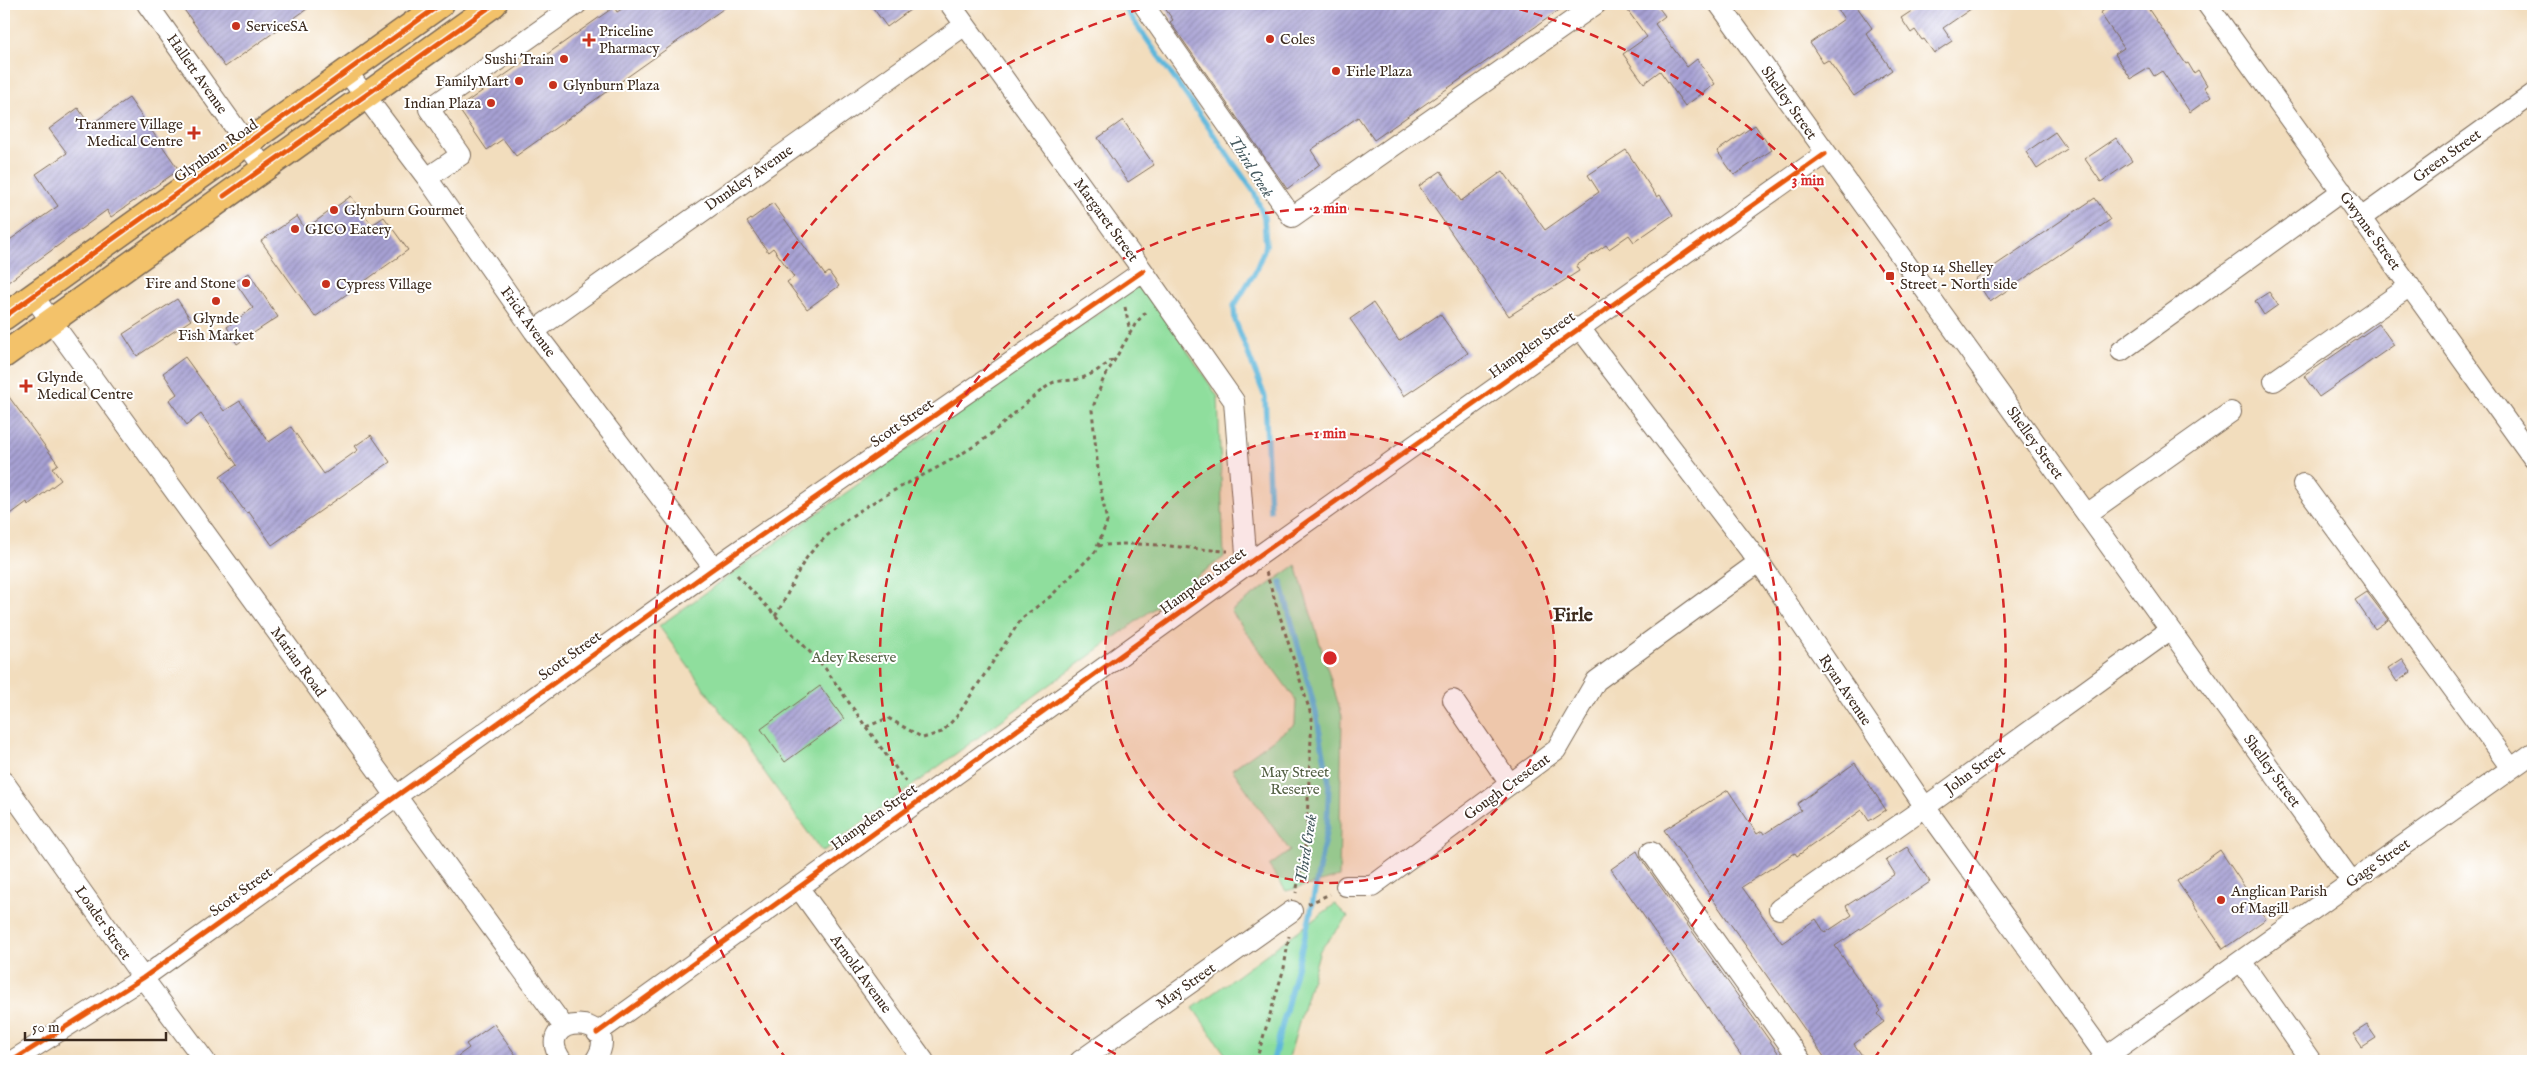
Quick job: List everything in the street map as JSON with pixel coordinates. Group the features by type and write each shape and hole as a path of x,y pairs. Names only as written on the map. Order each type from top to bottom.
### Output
{"main road":[{"name":"Glynburn Road","path":"4,317 441,4"},
{"path":"406,29 428,32 488,8"},
{"path":"4,355 488,8"}],"street":[{"path":"427,178 461,155 429,109 553,11 577,4"},
{"name":"Margaret Street","path":"950,4 1143,271 1234,401 1253,560"},
{"path":"1143,4 1292,217 1596,4"},
{"name":"Shelley Street","path":"1719,4 1825,154 2352,882"},
{"name":"Gwynne Street","path":"2208,4 2533,458"},
{"name":"Hallett Avenue","path":"155,7 264,168"},
{"name":"Dunkley Avenue","path":"534,332 965,25"},
{"name":"Frick Avenue","path":"347,72 427,178 534,332 717,566"},
{"name":"Green Street","path":"2361,218 2533,94"},
{"name":"Hampden Street","path":"597,1033 1253,560 1825,154"},
{"path":"2121,351 2342,191"},
{"name":"Scott Street","path":"12,1061 142,978 717,566 1143,271"},
{"path":"2274,380 2410,286"},
{"name":"Marian Road","path":"33,296 564,1027"},
{"name":"Ryan Avenue","path":"1579,327 1759,562 1924,807 2103,1059"},
{"path":"2087,514 2231,412"},
{"path":"2303,484 2511,768"},
{"name":"Gough Crescent","path":"1346,886 1372,886 1556,750 1596,681 1759,562"},
{"name":"John Street","path":"1779,909 2170,630"},
{"path":"1453,700 1510,784"},
{"name":"Gage Street","path":"2103,1059 2511,768 2532,757"},
{"name":"Loader Street","path":"4,782 142,978 205,1061"},
{"path":"1651,852 1801,1061"},
{"name":"Arnold Avenue","path":"798,887 924,1061"},
{"name":"May Street","path":"1080,1061 1292,911"},
{"path":"2241,961 2311,1061"},
{"path":"562,1061 557,1054 555,1044 558,1034 564,1027 573,1023 584,1023 597,1033 600,1039 601,1052 595,1061"}],"path":[{"path":"1116,291 1127,311 1130,332"},
{"path":"866,727 888,718 923,738 942,732 957,716 1022,618 1051,596 1095,552 1107,522 1099,480 1092,410 1103,380 1130,332 1155,302 1163,299"},
{"path":"776,616 783,604 792,580 809,556 854,514 874,504 890,491 947,462 987,436 1054,382 1075,380 1095,373 1116,357"},
{"path":"1097,546 1120,543 1154,544 1234,552 1253,560 1312,718 1306,841 1292,911 1284,968 1256,1061"},
{"path":"717,566 734,572 825,668 919,800"},
{"path":"1292,911 1346,886"}],"green space":[{"name":"Adey Reserve","path":"1142,282 1218,397 1224,557 822,852 659,626"},
{"name":"May Street Reserve","path":"1296,565 1342,716 1339,877 1286,891 1269,866 1290,851 1232,769 1295,724 1296,700 1231,611"},
{"path":"1335,904 1348,917 1320,950 1288,1061 1230,1061 1193,1008"}],"building":[{"path":"180,4 314,4 225,67"},
{"name":"Glynburn Plaza","path":"630,4 730,4 516,156 503,139 487,150 458,108 532,56 536,62 614,7 617,12"},
{"path":"870,4 918,4 887,27"},
{"name":"Firle Plaza","path":"1162,4 1568,4 1374,140 1358,117 1311,150 1320,164 1287,189 1170,22 1173,20"},
{"path":"1637,4 1656,4 1665,16 1655,24 1687,67 1697,59 1715,84 1685,106 1660,71 1644,83 1623,54 1647,37 1628,11"},
{"path":"1834,4 1855,4 1872,28 1866,33 1892,70 1854,96 1828,60 1823,63 1810,43 1844,19"},
{"path":"1922,4 1978,4 1943,28 1952,41 1934,53 1915,30 1911,33 1901,18"},
{"path":"2113,4 2145,4 2186,64 2188,63 2194,73 2198,70 2207,85 2204,87 2211,97 2190,112 2162,71 2154,76 2149,68 2131,79 2115,54 2124,48 2100,13"},
{"path":"129,98 179,170 111,217 107,210 4,285 4,244 58,206 36,174 67,153 49,129 78,108 90,125"},
{"path":"1123,120 1154,165 1128,182 1098,138"},
{"path":"1755,125 1772,150 1734,175 1717,151"},
{"path":"2055,132 2067,149 2037,169 2026,152"},
{"path":"2116,138 2132,161 2101,182 2085,159"},
{"path":"1626,150 1657,197 1660,195 1673,215 1634,242 1629,235 1609,249 1606,245 1576,266 1579,271 1509,316 1419,186 1441,171 1461,201 1503,171 1545,230 1599,192 1588,175"},
{"name":"Cypress Village","path":"351,196 372,225 384,217 408,250 315,317 261,241 297,216 305,229"},
{"path":"2095,198 2110,220 1990,302 1975,279"},
{"path":"773,203 825,275 829,272 839,286 807,309 787,282 794,277 773,248 768,252 747,222"},
{"path":"249,273 278,317 237,344 227,327 253,308 235,282"},
{"path":"2269,292 2278,305 2264,315 2255,301"},
{"path":"177,299 191,320 137,356 123,334"},
{"path":"1373,303 1399,341 1440,314 1468,353 1404,396 1350,319"},
{"path":"2379,324 2394,345 2319,397 2304,376"},
{"path":"185,357 224,411 240,401 269,442 291,427 324,474 358,450 355,446 371,435 390,462 272,545 249,512 246,513 220,477 237,465 201,414 187,425 169,400 177,394 163,373"},
{"path":"4,390 58,464 52,468 61,480 28,505 27,502 4,519"},
{"path":"2367,592 2388,620 2375,629 2355,600"},
{"path":"2402,659 2411,672 2397,682 2388,668"},
{"path":"820,686 844,719 785,762 761,729"},
{"path":"1855,763 1886,810 1869,821 1862,810 1797,856 1795,853 1742,887 1782,943 1816,919 1825,933 1852,915 1846,906 1895,874 1886,860 1907,847 1930,882 1835,946 1881,1011 1878,1014 1884,1022 1854,1044 1866,1061 1827,1061 1664,830 1728,790 1757,834 1762,831 1764,834 1801,810 1797,804"},
{"name":"Anglican Parish of Magill","path":"2220,850 2266,919 2223,949 2177,881"},
{"path":"1637,851 1784,1061 1745,1061 1682,971 1611,869"},
{"path":"494,1024 520,1061 451,1061 469,1048 466,1044"},
{"path":"2367,1025 2376,1038 2362,1047 2353,1034"}],"waterway":[{"name":"Third Creek","path":"1122,4 1254,192 1264,217 1266,245 1255,272 1234,306 1235,320 1265,397 1270,510"},
{"name":"Third Creek","path":"1273,1061 1310,916 1327,827 1329,782 1316,713 1281,582"}],"cycle path":[{"path":"4,317 441,4"},
{"path":"224,196 494,4"},
{"path":"597,1033 1260,555 1825,154"},
{"path":"12,1061 143,978 714,568 1143,271"}],"place":[{"name":"ServiceSA","path":"236,26"},
{"name":"Coles","path":"1270,39"},
{"name":"Priceline Pharmacy","path":"589,40"},
{"name":"Sushi Train","path":"564,59"},
{"name":"Firle Plaza","path":"1336,71"},
{"name":"FamilyMart","path":"519,81"},
{"name":"Glynburn Plaza","path":"553,85"},
{"name":"Indian Plaza","path":"491,103"},
{"name":"Tranmere Village Medical Centre","path":"194,133"},
{"name":"Glynburn Gourmet","path":"334,210"},
{"name":"GICO Eatery","path":"295,229"},
{"name":"Stop 14 Shelley Street - North side","path":"1890,276"},
{"name":"Fire and Stone","path":"246,283"},
{"name":"Cypress Village","path":"326,284"},
{"name":"Glynde Fish Market","path":"216,301"},
{"name":"Glynde Medical Centre","path":"26,386"},
{"name":"Anglican Parish of Magill","path":"2221,900"}],"district":[{"name":"Firle","path":"1573,615"}]}
